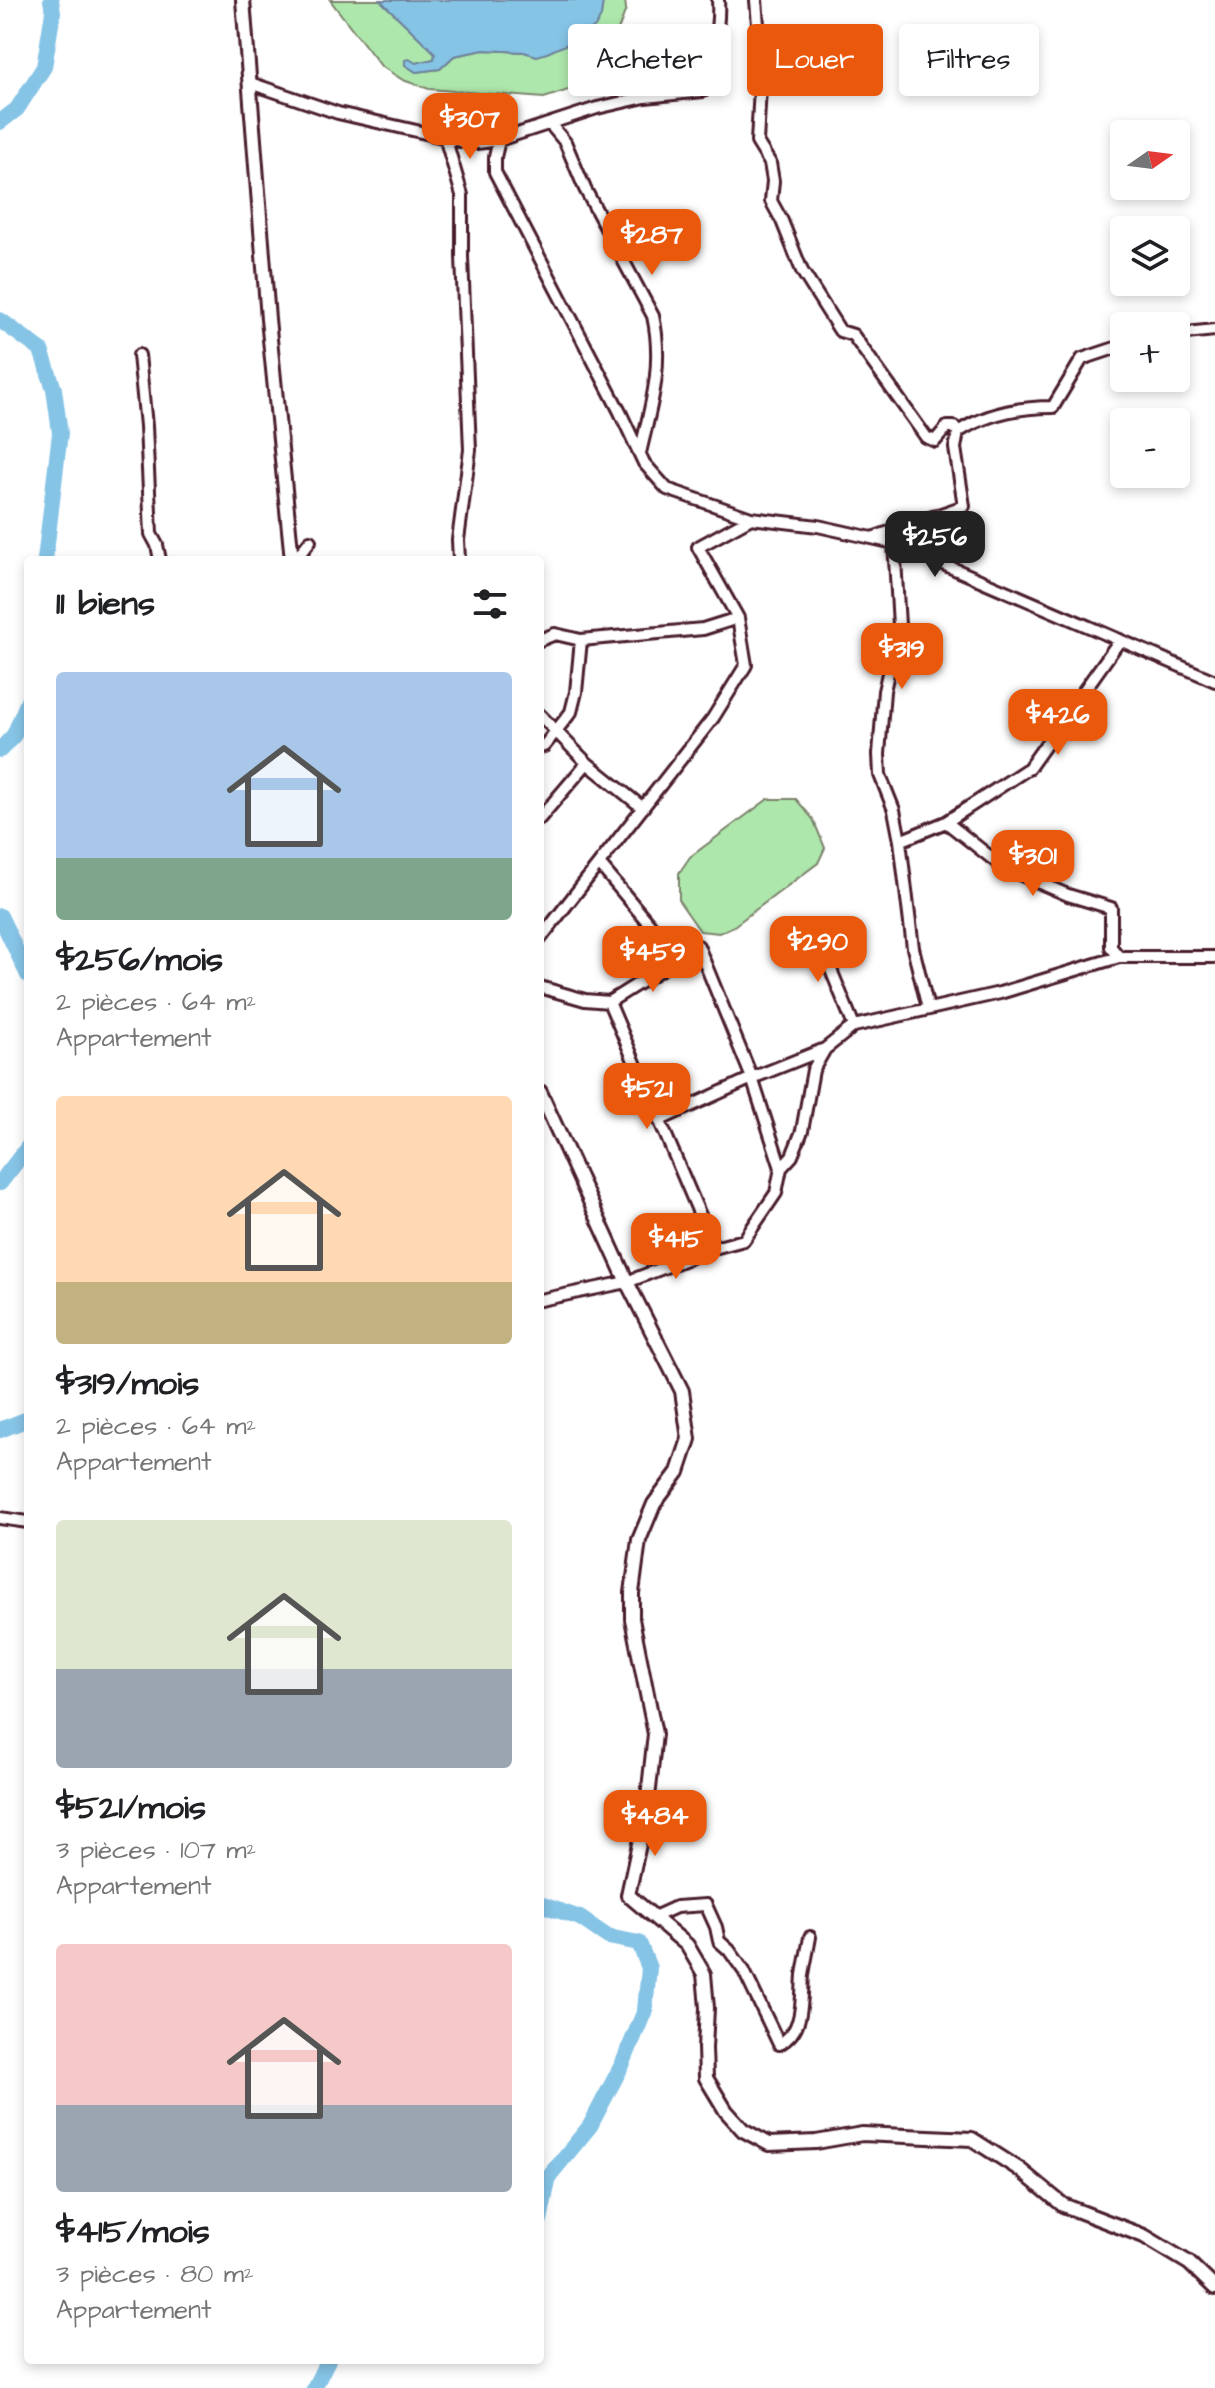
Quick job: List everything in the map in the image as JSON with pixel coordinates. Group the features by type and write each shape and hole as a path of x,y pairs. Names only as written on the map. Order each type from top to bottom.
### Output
{"street":[{"path":"243,0 268,319 293,556"},
{"path":"250,83 338,113 477,143 499,140 597,108 645,97 703,91 712,61 718,0"},
{"path":"756,0 760,75 757,142 770,163 773,181 771,201 802,271 840,331 853,335 926,437 935,441 947,427 954,427 958,432"},
{"path":"550,124 565,142 585,189 653,316 658,336 658,371 640,453"},
{"path":"445,137 462,195 470,450 458,540 459,556"},
{"path":"499,140 495,172 644,463 667,489 751,518 818,526 894,543 1215,681"},
{"path":"1190,333 1215,330"},
{"path":"871,539 964,506 955,448 958,432 997,413 1053,407 1082,359 1110,350"},
{"path":"139,355 151,534 159,556"},
{"path":"544,934 713,718 746,665 738,618 698,547 751,518"},
{"path":"297,556 310,541"},
{"path":"894,543 899,625 884,691 880,775 894,810 913,948 928,1008"},
{"path":"544,638 555,634 581,640 703,629 738,618"},
{"path":"544,746 571,712 581,640"},
{"path":"900,841 946,822 1029,768 1120,640"},
{"path":"544,719 587,763 643,808"},
{"path":"544,813 587,763"},
{"path":"946,822 1003,867 1068,895 1111,908 1111,947 1119,957"},
{"path":"600,865 677,957"},
{"path":"817,928 854,1026"},
{"path":"544,988 585,1000 609,1002 698,946 752,1078 781,1168 776,1193 744,1240 714,1248 627,1282 544,1299"},
{"path":"660,1120 825,1049 854,1026 1000,993 1119,957 1215,957"},
{"path":"609,1002 714,1248"},
{"path":"781,1168 792,1156 802,1131 813,1070 825,1049"},
{"path":"544,1101 627,1282 682,1391 689,1439 678,1472 654,1504 639,1540 632,1593 632,1619 655,1734 647,1807 628,1895 687,1945 704,1974 706,2078 726,2111 743,2130 769,2144 816,2142 862,2134 972,2139 1019,2169 1063,2205 1144,2236 1189,2263 1215,2288"},
{"path":"0,1518 24,1521"},
{"path":"654,1917 676,1907 706,1905 719,1941 744,1971 779,2044 788,2040 801,2012 803,1975 810,1937"}],"green space":[{"path":"330,0 380,0 435,53 434,59 406,65 416,72 440,69 454,56 484,50 524,52 537,56 568,37 568,90 544,98 429,89 403,80 381,66"},
{"path":"603,0 625,0 626,9 620,24 588,24 601,16"},
{"path":"768,799 796,799 813,819 825,848 818,863 734,926 719,933 700,931 679,901 679,873 690,857"}],"water":[{"path":"380,0 603,0 597,24 568,24 568,44 547,53 537,56 524,52 484,50 454,56 440,69 416,72 405,65 405,60 409,59 416,63 434,59 435,53"}],"waterway":[{"path":"0,122 17,109 44,67 53,12 51,0"},
{"path":"0,320 41,350 54,389 60,433 45,556"},
{"path":"0,750 14,735 24,711"},
{"path":"0,916 24,967"},
{"path":"0,1183 24,1152"},
{"path":"0,1430 24,1421"},
{"path":"544,1905 580,1918 608,1937 639,1943 649,1968 645,2010 623,2063 590,2126 549,2176 544,2200"},
{"path":"314,2388 326,2364"}]}
